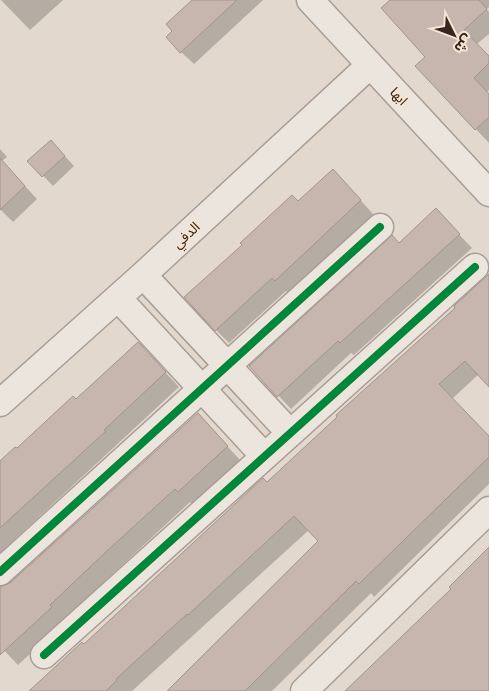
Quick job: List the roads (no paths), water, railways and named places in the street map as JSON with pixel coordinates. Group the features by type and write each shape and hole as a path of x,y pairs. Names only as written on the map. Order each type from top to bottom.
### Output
{"street":[{"name":"ابها","path":"310,0 489,193"},
{"name":"الدفي","path":"0,403 118,298 370,65"},
{"path":"0,572 380,228"},
{"path":"44,655 475,267"},
{"path":"143,274 290,433"},
{"path":"118,298 264,456"},
{"path":"304,691 489,510"}]}
